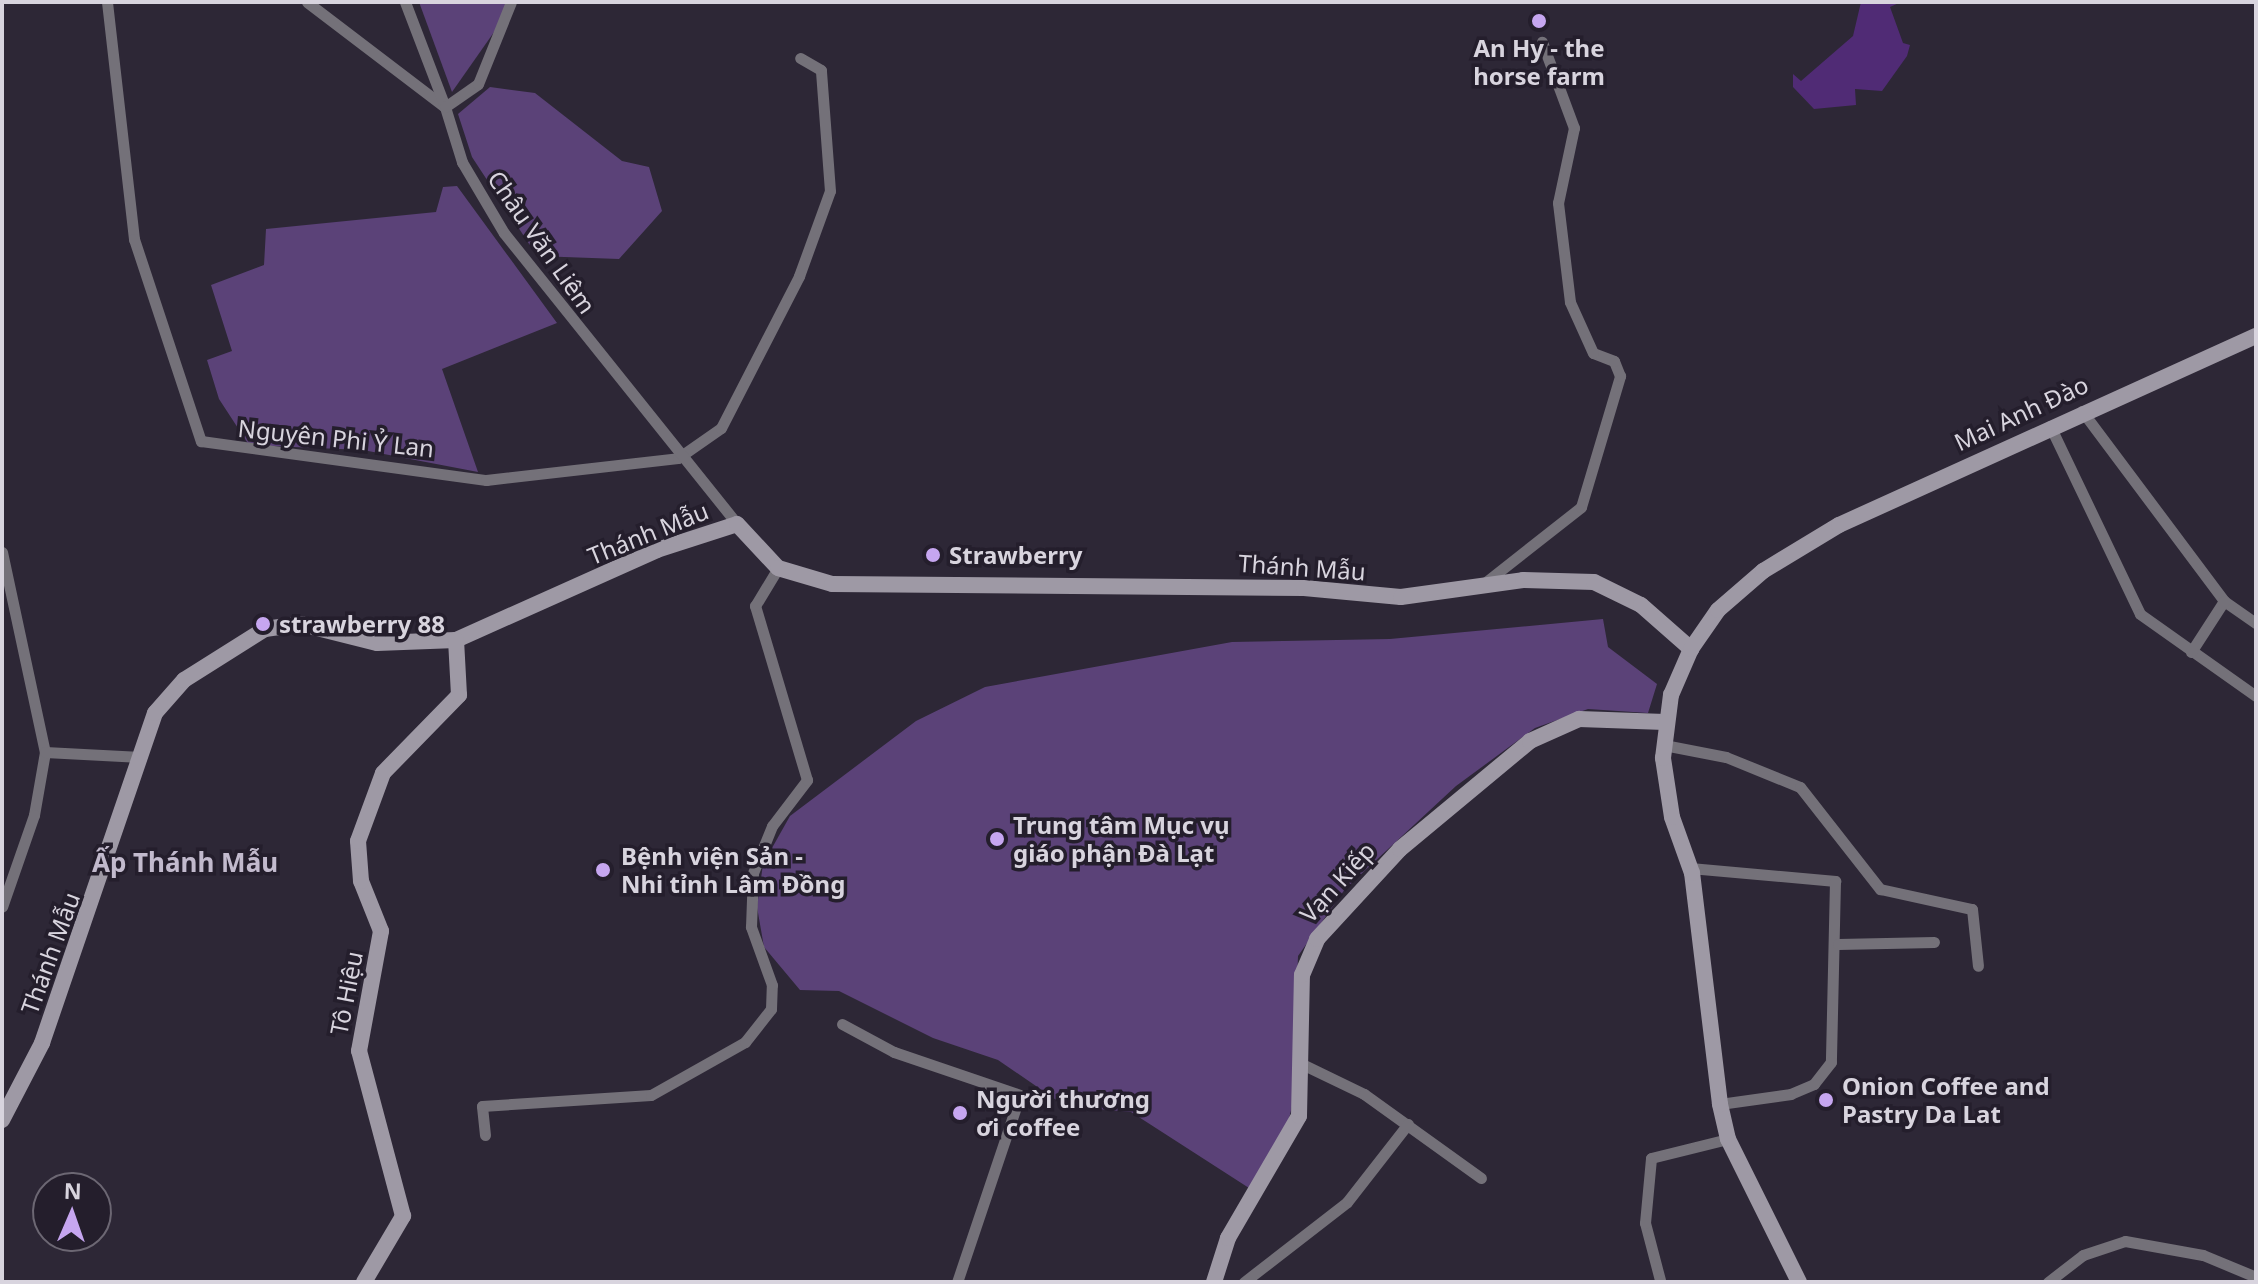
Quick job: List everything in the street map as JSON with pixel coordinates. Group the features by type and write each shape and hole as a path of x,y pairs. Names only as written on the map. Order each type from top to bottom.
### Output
{"main road":[{"name":"Mai Anh Đào","path":"1799,1282 1728,1139 1720,1104 1690,868 1672,817 1664,745 1665,722 1691,649 1718,610 1810,543 2082,411 2256,336"},
{"name":"Thánh Mẫu","path":"2,1120 42,1043 163,701 265,629 301,624 377,643 456,640 657,550 737,524 778,568 803,579 879,585 1288,587 1401,597 1481,585 1594,582 1641,605 1691,649"},
{"name":"Tô Hiệu","path":"364,1282 403,1216 359,1051 381,931 361,881 358,841 383,773 459,695 456,640"},
{"name":"Vạn Kiếp","path":"1214,1282 1228,1238 1294,1131 1304,1065 1306,961 1333,919 1400,849 1500,763 1559,726 1590,718 1665,722"}],"street":[{"name":"Nguyên Phi Ỷ Lan","path":"107,2 134,239 201,441 486,480 678,458"},
{"path":"307,2 445,107 478,84 511,2"},
{"name":"Châu Văn Liêm","path":"405,2 476,192 678,458 737,524"},
{"path":"1481,585 1581,507 1620,376 1614,361 1593,353 1570,302 1558,203 1574,128 1542,42"},
{"path":"678,458 721,428 822,221 830,151 821,70 800,58"},
{"path":"2082,411 2224,601 2254,618"},
{"path":"2050,426 2140,614 2256,696"},
{"path":"2,552 45,752 34,815 2,907"},
{"path":"485,1135 482,1106 651,1095 733,1050 771,1009 772,985 751,927 753,873 772,826 807,780 755,606 778,568"},
{"path":"2191,652 2224,601"},
{"path":"1664,745 1726,757 1800,787 1880,889 1972,909 1978,966"},
{"path":"45,752 141,757"},
{"path":"1690,868 1835,881 1838,944 1831,1062 1814,1084 1791,1094 1720,1104"},
{"path":"1838,944 1934,942"},
{"path":"842,1024 894,1052 1020,1095 957,1282"},
{"path":"1304,1065 1408,1124 1481,1178"},
{"path":"1244,1282 1364,1186 1408,1124"},
{"path":"1660,1280 1645,1223 1651,1158 1728,1139"},
{"path":"2048,1282 2083,1255 2125,1241 2203,1255 2256,1277"}],"shaded area":[{"path":"419,2 515,2 452,92"},
{"path":"1861,2 1901,2 1890,7 1903,43 1910,45 1907,56 1882,91 1855,89 1856,105 1814,109 1793,87 1793,74 1801,81 1853,36"},
{"path":"490,87 535,93 622,161 649,167 662,211 619,259 537,256 472,157 458,114"},
{"path":"457,186 557,323 442,369 478,472 363,450 249,445 219,399 207,360 232,351 211,285 264,265 266,229 436,212 443,187"},
{"path":"1603,619 1608,647 1657,684 1648,713 1588,709 1535,728 1456,786 1345,889 1298,956 1293,1102 1287,1127 1249,1188 1131,1112 1065,1106 998,1060 933,1038 839,991 800,990 764,947 757,907 763,864 790,816 916,721 985,687 1232,642 1390,639"}],"place":[{"name":"An Hy - the horse farm","path":"1539,21"},
{"name":"Strawberry","path":"933,555"},
{"name":"strawberry 88","path":"263,624"},
{"name":"Trung tâm Mục vụ giáo phận Đà Lạt","path":"997,839"},
{"name":"Bệnh viện Sản - Nhi tỉnh Lâm Đồng","path":"603,870"},
{"name":"Onion Coffee and Pastry Da Lat","path":"1826,1100"},
{"name":"Người thương ơi coffee","path":"960,1113"}],"district":[{"name":"Ấp Thánh Mẫu","path":"185,863"}]}
